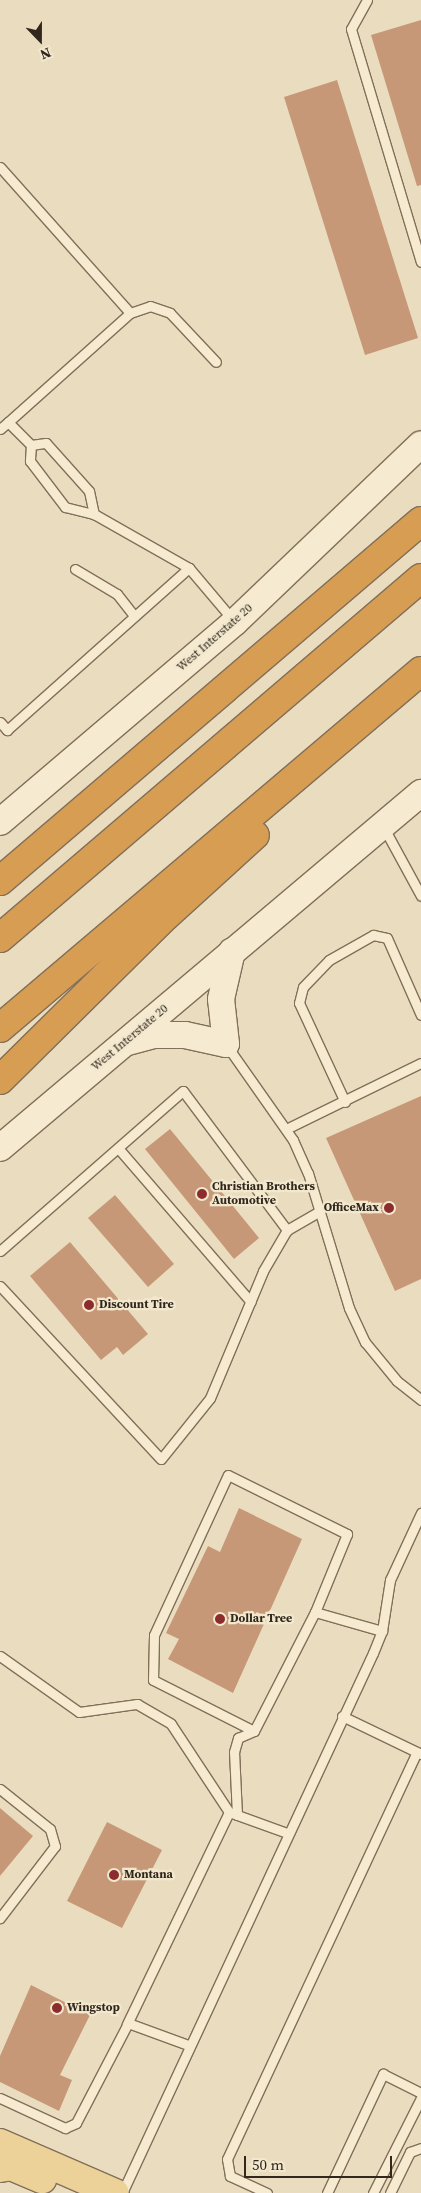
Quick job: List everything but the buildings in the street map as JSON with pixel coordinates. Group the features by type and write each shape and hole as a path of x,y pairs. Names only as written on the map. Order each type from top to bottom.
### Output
{"highway":[{"path":"0,881 421,521"},
{"path":"0,938 421,578"},
{"path":"0,1028 421,671"},
{"path":"0,1080 166,916 289,806 312,763"}],"main road":[{"name":"West Interstate 20","path":"0,822 235,622 421,444"},
{"name":"West Interstate 20","path":"0,1148 421,793"},
{"path":"125,1043 155,1035 185,1035 226,1044 221,999 232,951"},
{"path":"0,2143 115,2193"},
{"path":"0,2168 11,2166 75,2193"}],"lane":[{"path":"367,0 351,29 421,262"},
{"path":"0,167 130,313"},
{"path":"0,429 130,313 150,306 170,313 216,362"},
{"path":"8,422 31,445 30,461 65,507 94,514 189,568 235,622"},
{"path":"31,445 46,443 89,491 94,514"},
{"path":"0,722 3,733 189,568"},
{"path":"75,569 117,594 134,616"},
{"path":"382,825 421,896"},
{"path":"345,1102 299,1003 303,987 329,960 373,935 387,938 421,1015"},
{"path":"226,1044 286,1129 320,1211 349,1308 365,1342 397,1381 421,1400"},
{"path":"286,1129 345,1102 421,1063"},
{"path":"0,1251 182,1091 287,1230"},
{"path":"118,1148 251,1302"},
{"path":"0,1286 161,1458 210,1398 251,1302 287,1230 320,1211"},
{"path":"0,2098 65,2128 76,2122 233,1813 234,1752 238,1738 254,1731 315,1612 347,1534 228,1475 154,1635 153,1680 254,1731"},
{"path":"122,2193 188,2045 382,1631 390,1580 421,1513"},
{"path":"315,1612 382,1631"},
{"path":"0,1656 79,1712 138,1704 171,1724 233,1813 287,1833"},
{"path":"267,2193 230,2176 227,2159 419,1753 342,1716"},
{"path":"0,1789 50,1830 55,1846 0,1918"},
{"path":"127,2024 188,2045"},
{"path":"327,2193 383,2074 421,2093"},
{"path":"373,2193 421,2098"},
{"path":"390,2193 410,2152 421,2148"}],"place":[{"name":"Christian Brothers Automotive","path":"202,1194"},
{"name":"OfficeMax","path":"389,1208"},
{"name":"Discount Tire","path":"89,1305"},
{"name":"Dollar Tree","path":"220,1619"},
{"name":"Montana","path":"114,1875"},
{"name":"Wingstop","path":"57,2008"}]}
